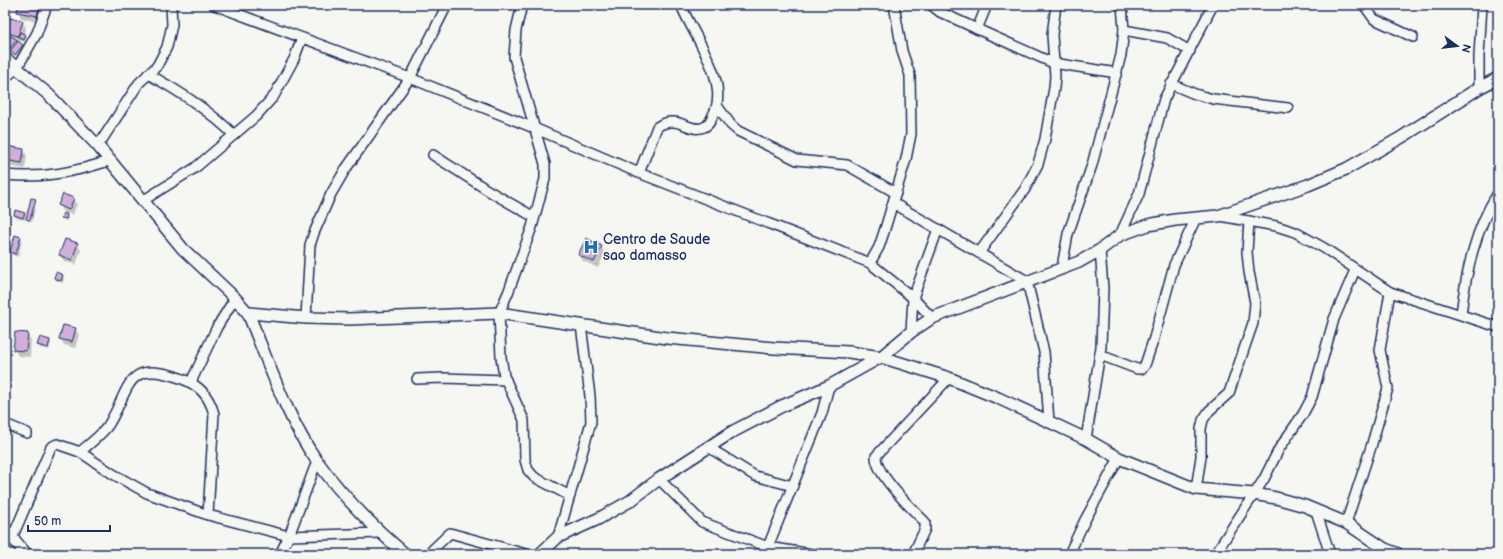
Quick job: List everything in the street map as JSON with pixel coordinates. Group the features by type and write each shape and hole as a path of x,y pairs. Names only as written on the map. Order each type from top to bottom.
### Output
{"street":[{"path":"5,78 17,68 37,33 47,5"},
{"path":"98,146 139,83 156,66 167,47 172,25 171,5"},
{"path":"306,318 310,245 314,233 345,170 410,78 447,5"},
{"path":"522,5 516,30 514,57 545,164 545,178 534,217 508,293 499,313 501,357 506,380 524,420 525,460 528,470 534,477 570,496"},
{"path":"639,173 658,127 664,122 672,121 696,128 703,128 708,124 718,107 718,92 714,75 681,5"},
{"path":"870,263 879,247 893,203 911,134 912,99 910,75 902,51 894,5"},
{"path":"931,5 940,12 1053,63 1117,73"},
{"path":"977,29 987,5"},
{"path":"979,253 1025,189 1038,164 1051,107 1055,76 1052,35 1056,5"},
{"path":"1062,267 1068,234 1092,165 1117,73 1124,30 1122,5"},
{"path":"1120,235 1139,194 1160,113 1171,84 1190,51 1213,5"},
{"path":"1364,5 1374,18 1413,37"},
{"path":"1479,88 1482,5"},
{"path":"218,6 410,78 534,128 639,173 870,263 913,298 932,318"},
{"path":"1124,30 1167,38 1190,51"},
{"path":"144,200 195,168 256,116 274,96 294,59 302,38"},
{"path":"5,58 49,95 98,146 184,250 235,298 248,313 299,431 317,461 349,500 380,533 405,554"},
{"path":"148,74 216,117 234,135"},
{"path":"540,554 558,537 630,501 659,479 732,432 782,406 829,386 881,357 911,332 932,318 1062,267 1079,262 1100,250 1120,235 1148,225 1218,216 1308,185 1346,169 1402,137 1479,88 1498,78"},
{"path":"1171,84 1195,94 1213,99 1288,108"},
{"path":"718,107 731,125 738,131 797,160 836,162 847,165 896,193"},
{"path":"432,155 534,217"},
{"path":"5,175 44,176 67,173 109,160"},
{"path":"1461,314 1465,285 1478,234 1498,193"},
{"path":"893,203 1027,281 1044,352 1049,422"},
{"path":"1218,216 1249,221 1295,232 1324,248 1390,292 1412,301 1461,314 1498,327"},
{"path":"1100,355 1137,369 1142,369 1145,365 1174,265 1196,218"},
{"path":"1196,489 1201,457 1201,429 1203,420 1206,414 1229,393 1253,323 1255,302 1247,252 1249,221"},
{"path":"911,332 913,298 938,229"},
{"path":"1086,439 1100,355 1103,322 1103,288 1100,250"},
{"path":"1215,554 1224,543 1264,479 1279,449 1303,414 1312,397 1334,319 1355,270"},
{"path":"1346,523 1371,447 1388,388 1380,350 1390,292"},
{"path":"191,382 217,327 235,298"},
{"path":"248,313 306,318 349,319 499,313 667,338 774,348 849,352 881,357 949,378 1086,439 1119,458 1196,489 1254,494 1276,498 1316,511 1346,523 1385,549 1398,554"},
{"path":"558,537 591,422 590,396 581,325"},
{"path":"80,452 108,426 124,394 137,375 143,371 169,374 191,382 203,391 211,401 214,414 208,515"},
{"path":"417,379 442,378 506,380"},
{"path":"913,554 925,528 925,522 900,497 881,471 876,462 876,456 949,378"},
{"path":"767,551 822,414 829,386"},
{"path":"5,424 27,433"},
{"path":"26,554 9,532 51,448 57,444 80,452 113,474 147,492 208,515 289,536 380,533"},
{"path":"708,447 755,476 792,486"},
{"path":"1069,554 1085,520 1119,458"},
{"path":"280,554 289,536 317,461"},
{"path":"659,479 702,522 767,551 812,554"},
{"path":"1316,511 1330,554"},
{"path":"428,554 450,533 526,554"},
{"path":"1224,543 1224,554"}],"building":[{"path":"18,5 39,8 37,16 17,12"},
{"path":"10,18 23,21 18,36 7,33"},
{"path":"20,32 26,35 24,40 18,37"},
{"path":"11,36 17,40 10,48 5,43"},
{"path":"18,41 23,45 15,55 10,51"},
{"path":"6,146 24,149 22,163 5,160"},
{"path":"63,194 74,198 69,210 58,205"},
{"path":"31,198 36,199 30,220 26,219"},
{"path":"15,210 25,213 23,218 14,215"},
{"path":"63,213 67,214 66,219 61,218"},
{"path":"5,220 8,220 5,236"},
{"path":"15,235 21,237 16,254 10,252"},
{"path":"586,238 602,246 594,262 578,255"},
{"path":"65,239 78,243 72,260 59,255"},
{"path":"56,272 63,275 61,281 54,278"},
{"path":"63,325 76,328 72,342 59,339"},
{"path":"15,332 28,333 26,351 13,350"},
{"path":"40,337 50,340 48,348 37,345"}],"place":[{"name":"Centro de Saude sao damasso","path":"591,247"}]}
